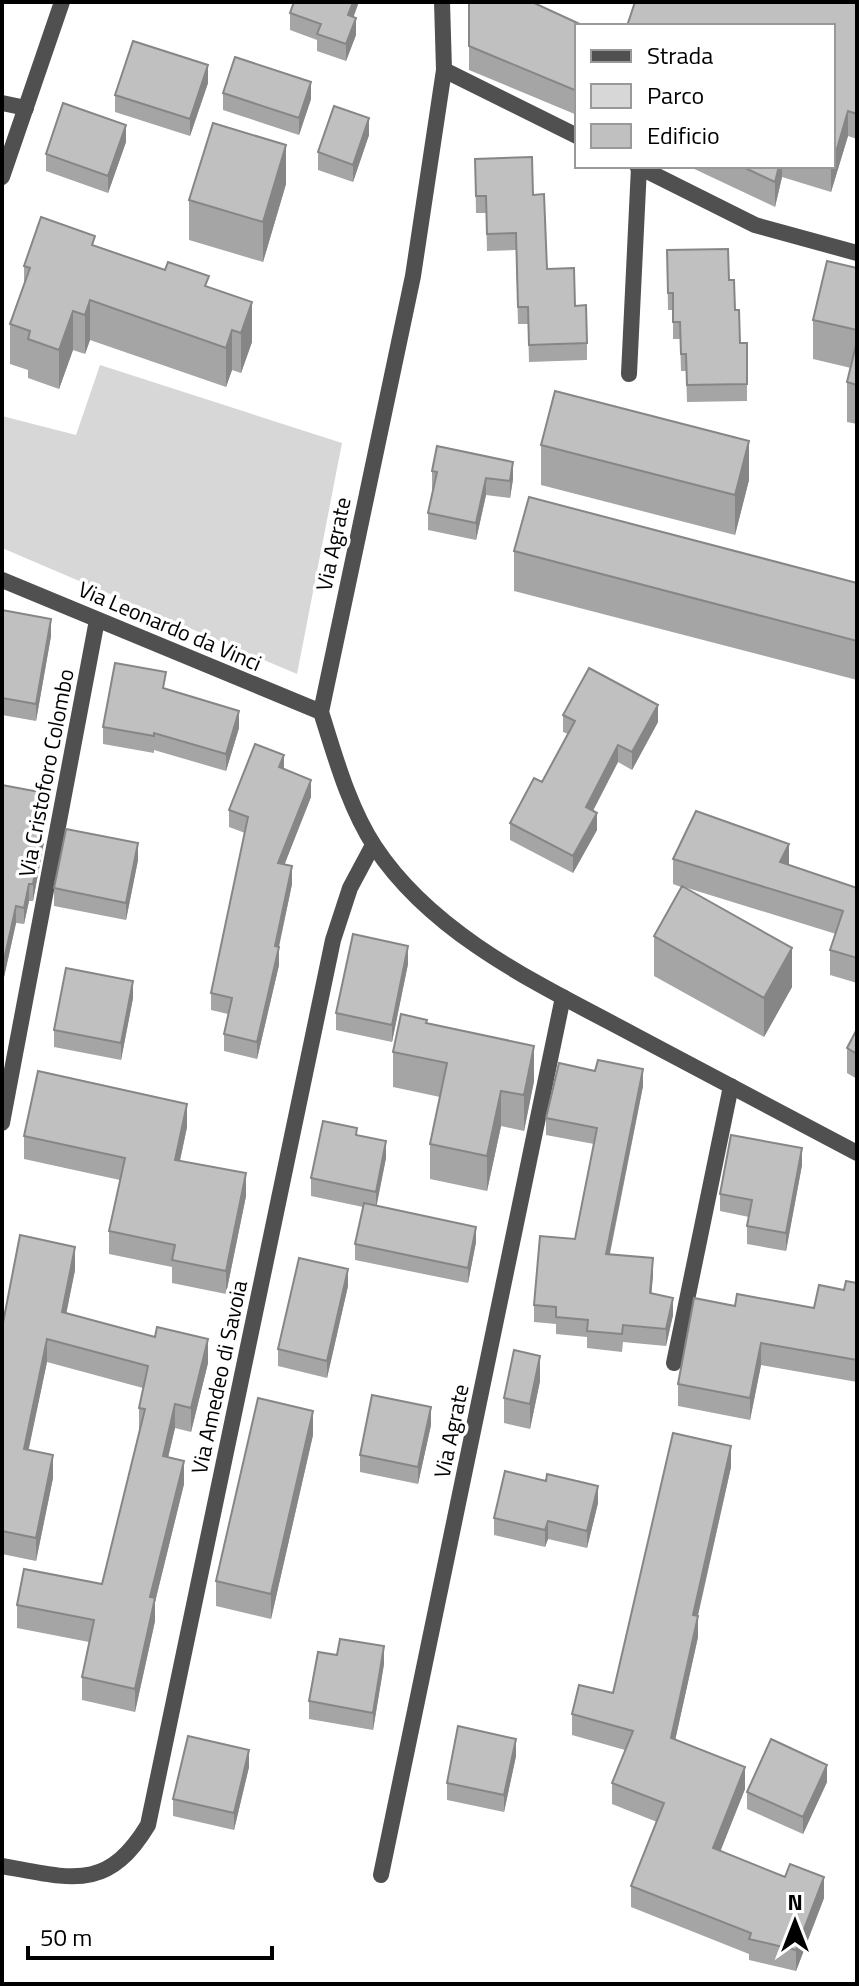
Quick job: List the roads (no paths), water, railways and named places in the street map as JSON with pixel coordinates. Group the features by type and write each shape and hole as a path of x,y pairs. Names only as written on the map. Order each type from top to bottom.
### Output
{"street":[{"path":"2,177 62,2"},
{"name":"Via Agrate","path":"321,712 413,276 444,70 442,2"},
{"path":"444,70 575,135"},
{"path":"2,103 26,108"},
{"path":"629,374 638,168"},
{"path":"642,168 755,225 857,253"},
{"name":"Via Leonardo da Vinci","path":"2,580 321,712"},
{"name":"Via Cristoforo Colombo","path":"2,1123 97,620"},
{"path":"321,712 373,845 403,882 447,922 502,961 563,997 857,1153"},
{"name":"Via Amedeo di Savoia","path":"2,1866 67,1877 102,1873 131,1852 148,1825 333,940 350,888 373,845"},
{"name":"Via Agrate","path":"381,1875 563,997"},
{"path":"674,1363 731,1086"}]}
